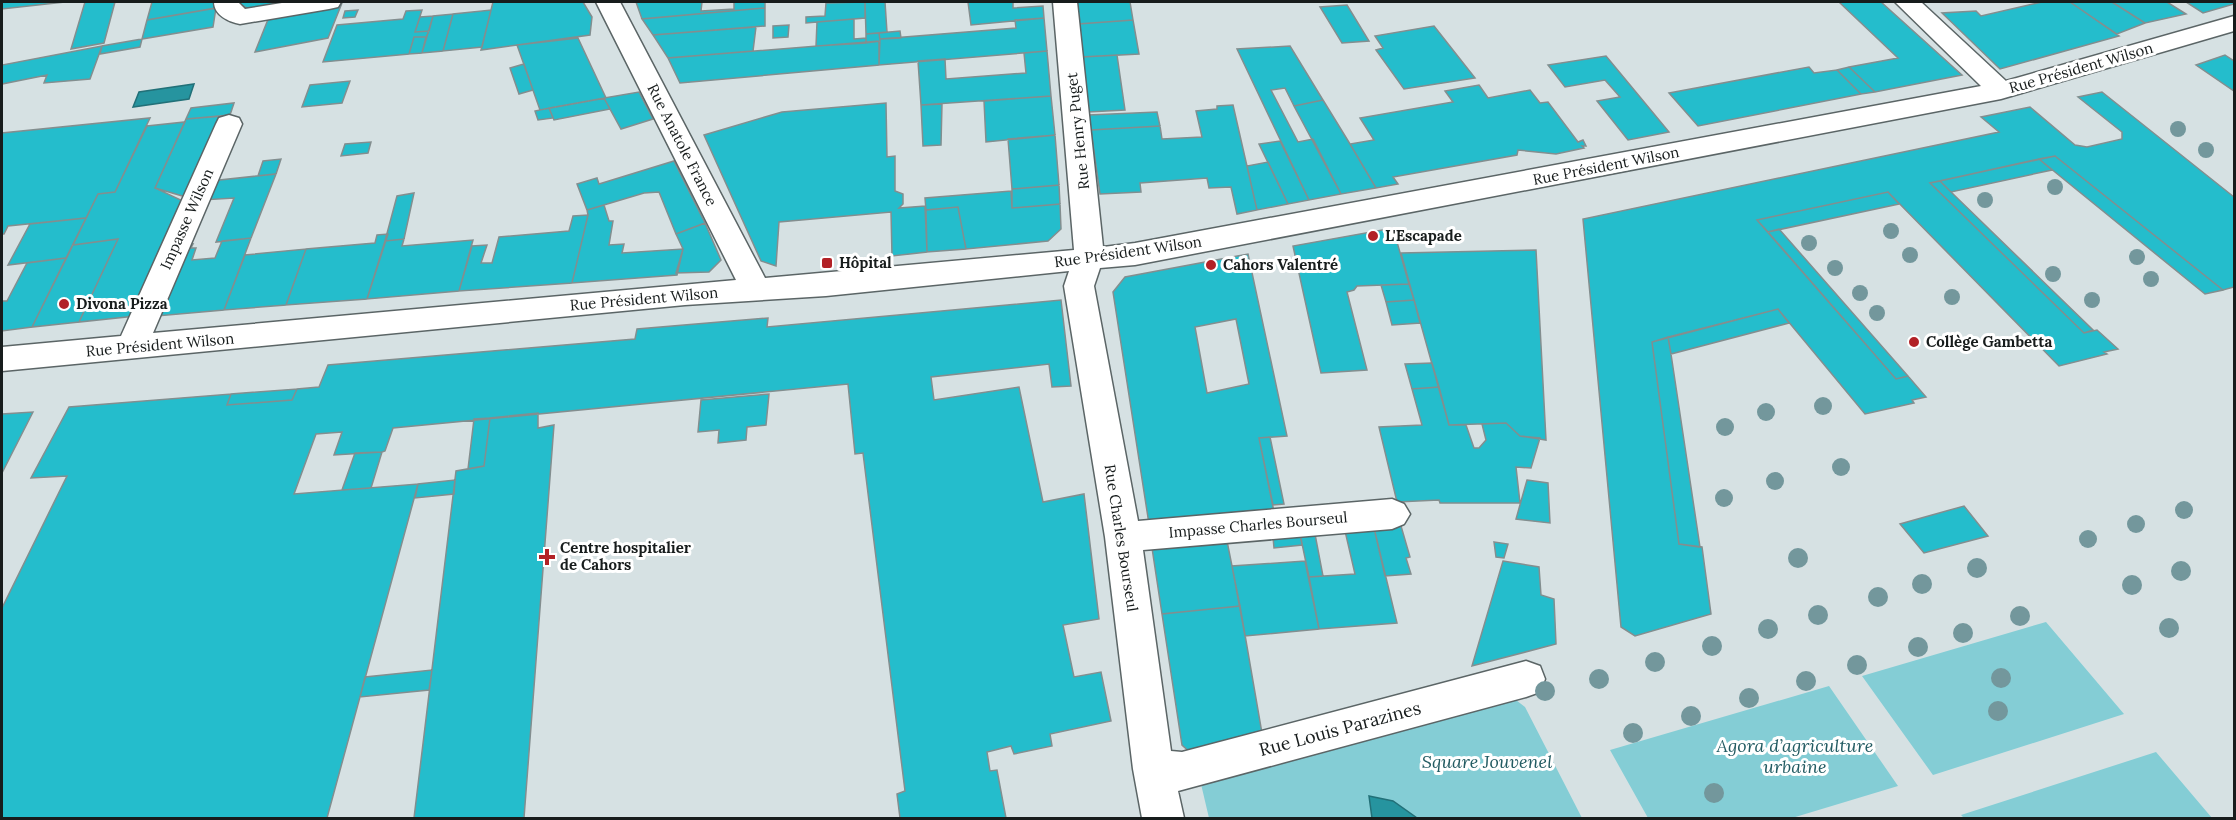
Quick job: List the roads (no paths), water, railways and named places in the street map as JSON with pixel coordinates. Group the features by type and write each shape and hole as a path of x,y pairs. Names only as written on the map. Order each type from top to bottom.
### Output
{"street":[{"path":"226,2 226,7 240,17 329,2"},
{"name":"Rue Anatole France","path":"608,2 756,290"},
{"name":"Rue Henry Puget","path":"1065,2 1089,237 1088,260"},
{"path":"1907,2 2001,91"},
{"name":"Rue Président Wilson","path":"2,359 685,294 756,290 1088,260 1158,250 2001,91 2235,23"},
{"name":"Impasse Wilson","path":"131,348 228,124"},
{"name":"Rue Charles Bourseul","path":"1088,260 1079,286 1123,537 1153,769 1163,819"},
{"name":"Impasse Charles Bourseul","path":"1123,537 1392,514"},
{"name":"Rue Louis Parazines","path":"1153,769 1182,772 1526,679"}],"place":[{"name":"L'Escapade","path":"1373,236"},
{"name":"Hôpital","path":"827,263"},
{"name":"Cahors Valentré","path":"1211,265"},
{"name":"Divona Pizza","path":"64,304"},
{"name":"Collège Gambetta","path":"1914,342"},
{"name":"Centre hospitalier de Cahors","path":"547,557"}],"park label":[{"name":"Agora d’agriculture urbaine","path":"1795,756"},
{"name":"Square Jouvenel","path":"1487,762"}]}
